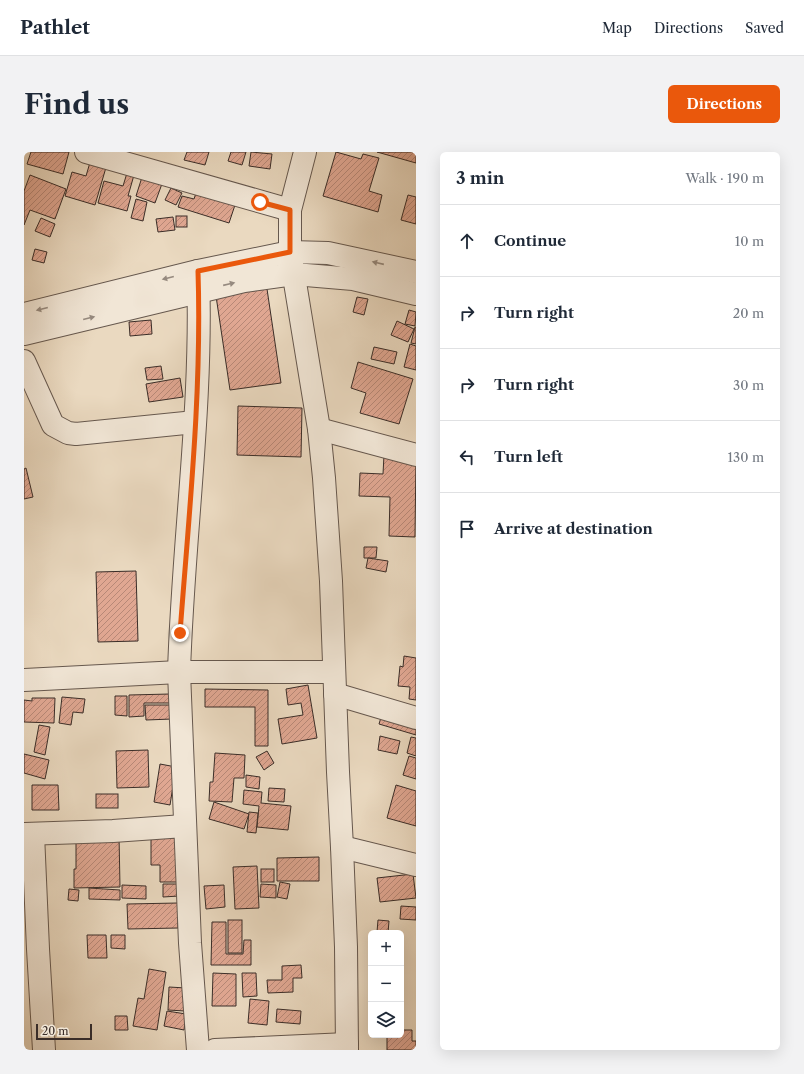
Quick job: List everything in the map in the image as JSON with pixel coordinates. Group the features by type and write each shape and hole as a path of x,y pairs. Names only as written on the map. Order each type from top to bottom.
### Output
{"street":[{"path":"86,152 142,160 290,210"},
{"path":"215,1050 347,1047 346,947 331,582 319,429 290,252 290,210 305,152"},
{"path":"24,334 290,252 328,253 416,272"},
{"path":"24,314 199,281 244,281 294,274 353,280 416,294"},
{"path":"198,1050 190,943 184,826 179,672 180,633 195,422 199,335 199,281"},
{"path":"24,361 52,425 68,433 76,434 195,422"},
{"path":"319,429 416,454"},
{"path":"24,680 179,672 334,672"},
{"path":"335,694 416,718"},
{"path":"44,1050 38,950 28,834 184,826"},
{"path":"342,847 416,865"}],"building":[{"path":"31,152 69,152 63,174 27,164"},
{"path":"187,152 209,152 205,165 184,160"},
{"path":"231,152 246,152 242,165 228,161"},
{"path":"251,152 272,154 270,169 249,166"},
{"path":"336,152 361,159 363,154 379,158 369,191 382,195 378,212 323,196"},
{"path":"377,152 416,152 416,163"},
{"path":"91,159 107,164 95,205 65,196 72,172 86,176"},
{"path":"127,173 134,175 128,196 131,196 127,211 98,203 104,181 123,186"},
{"path":"143,174 163,181 155,203 136,196"},
{"path":"30,175 66,189 55,219 30,210 24,225 24,191"},
{"path":"171,188 182,193 176,205 165,200"},
{"path":"197,190 236,202 229,223 178,207 182,196 194,199"},
{"path":"408,195 416,197 416,224 401,220"},
{"path":"136,199 147,202 143,221 131,218"},
{"path":"176,216 187,216 187,227 176,227"},
{"path":"173,217 175,230 158,232 156,219"},
{"path":"41,218 55,224 50,237 35,231"},
{"path":"35,249 47,252 44,263 32,260"},
{"path":"267,289 281,383 230,390 216,296"},
{"path":"357,297 368,299 364,315 353,312"},
{"path":"409,310 416,312 415,326 405,324"},
{"path":"151,320 152,334 130,336 129,322"},
{"path":"397,321 414,329 408,342 391,335"},
{"path":"416,327 416,344 411,343"},
{"path":"410,344 416,346 416,370 404,367"},
{"path":"374,347 397,352 394,364 371,359"},
{"path":"358,362 413,379 399,424 360,413 366,393 351,388"},
{"path":"161,366 163,379 147,380 145,368"},
{"path":"180,378 183,397 149,402 146,384"},
{"path":"238,406 302,408 301,457 237,455"},
{"path":"384,455 416,456 415,537 389,536 390,497 359,496 360,473 383,474"},
{"path":"26,468 33,497 24,499 24,469"},
{"path":"364,547 377,547 376,558 364,558"},
{"path":"368,558 388,561 386,572 366,568"},
{"path":"136,571 138,641 98,642 96,572"},
{"path":"404,656 416,658 416,700 409,699 410,687 398,686 400,666 403,667"},
{"path":"308,685 317,738 282,744 278,719 303,715 301,703 288,705 286,689"},
{"path":"205,689 268,690 268,746 255,746 255,707 205,707"},
{"path":"170,694 170,703 144,703 144,716 129,717 129,695"},
{"path":"115,696 127,696 127,716 115,715"},
{"path":"62,697 85,699 83,713 73,712 71,725 59,723"},
{"path":"32,698 55,698 54,723 24,722 24,700 32,701"},
{"path":"145,705 172,705 172,719 146,720"},
{"path":"383,711 416,720 416,735 379,724"},
{"path":"39,725 50,727 45,755 34,752"},
{"path":"380,736 400,741 397,754 378,750"},
{"path":"411,737 416,738 416,756 407,753"},
{"path":"148,750 149,787 117,788 116,751"},
{"path":"267,751 274,763 264,770 256,757"},
{"path":"215,753 245,755 244,778 234,778 232,802 209,801 210,782 213,782"},
{"path":"24,754 49,760 45,779 24,773"},
{"path":"409,756 416,758 416,779 403,775"},
{"path":"160,764 176,767 170,805 154,802"},
{"path":"246,775 260,777 259,789 246,787"},
{"path":"32,785 58,785 59,810 32,810"},
{"path":"396,785 416,791 416,826 387,818"},
{"path":"269,788 285,789 284,802 268,801"},
{"path":"244,790 262,792 261,803 291,806 288,830 257,827 259,806 243,804"},
{"path":"96,794 118,794 118,808 96,808"},
{"path":"214,802 249,814 244,829 209,819"},
{"path":"249,812 258,813 256,833 247,832"},
{"path":"76,835 119,835 120,887 74,888 74,869 76,869"},
{"path":"151,838 177,838 177,882 160,882 160,865 151,865"},
{"path":"319,857 319,881 277,881 277,858"},
{"path":"257,866 259,908 235,909 233,867"},
{"path":"261,869 274,869 274,882 261,882"},
{"path":"413,874 416,898 380,902 377,878"},
{"path":"280,882 290,884 287,899 277,897"},
{"path":"163,884 179,884 179,896 163,897"},
{"path":"261,884 276,885 276,898 260,897"},
{"path":"122,885 146,886 146,899 122,898"},
{"path":"224,885 225,907 206,909 204,886"},
{"path":"89,888 120,890 120,900 89,899"},
{"path":"69,889 79,890 78,901 68,900"},
{"path":"178,903 178,928 128,929 127,904"},
{"path":"401,906 416,907 416,920 400,919"},
{"path":"228,920 242,920 242,953 228,953"},
{"path":"378,920 389,921 388,930 377,930"},
{"path":"212,922 226,922 226,954 243,954 244,940 251,940 251,965 211,965"},
{"path":"87,935 106,935 107,958 88,958"},
{"path":"111,935 125,935 125,949 111,948"},
{"path":"301,965 302,978 293,978 293,992 268,993 267,980 282,980 282,966"},
{"path":"149,969 166,972 157,1030 133,1026 138,998 144,999"},
{"path":"213,973 236,974 236,1006 212,1006"},
{"path":"242,973 256,973 257,996 243,997"},
{"path":"169,987 186,988 185,1011 168,1010"},
{"path":"250,999 269,1001 267,1025 248,1023"},
{"path":"277,1009 301,1011 300,1024 276,1022"},
{"path":"167,1011 186,1014 184,1030 164,1026"},
{"path":"115,1016 127,1016 128,1030 115,1030"},
{"path":"404,1030 412,1030 412,1041 416,1041 416,1050 387,1050 387,1038 404,1038"}],"route":[{"path":"180,633 195,422 199,335 198,271 290,252 290,210 260,202"}]}
